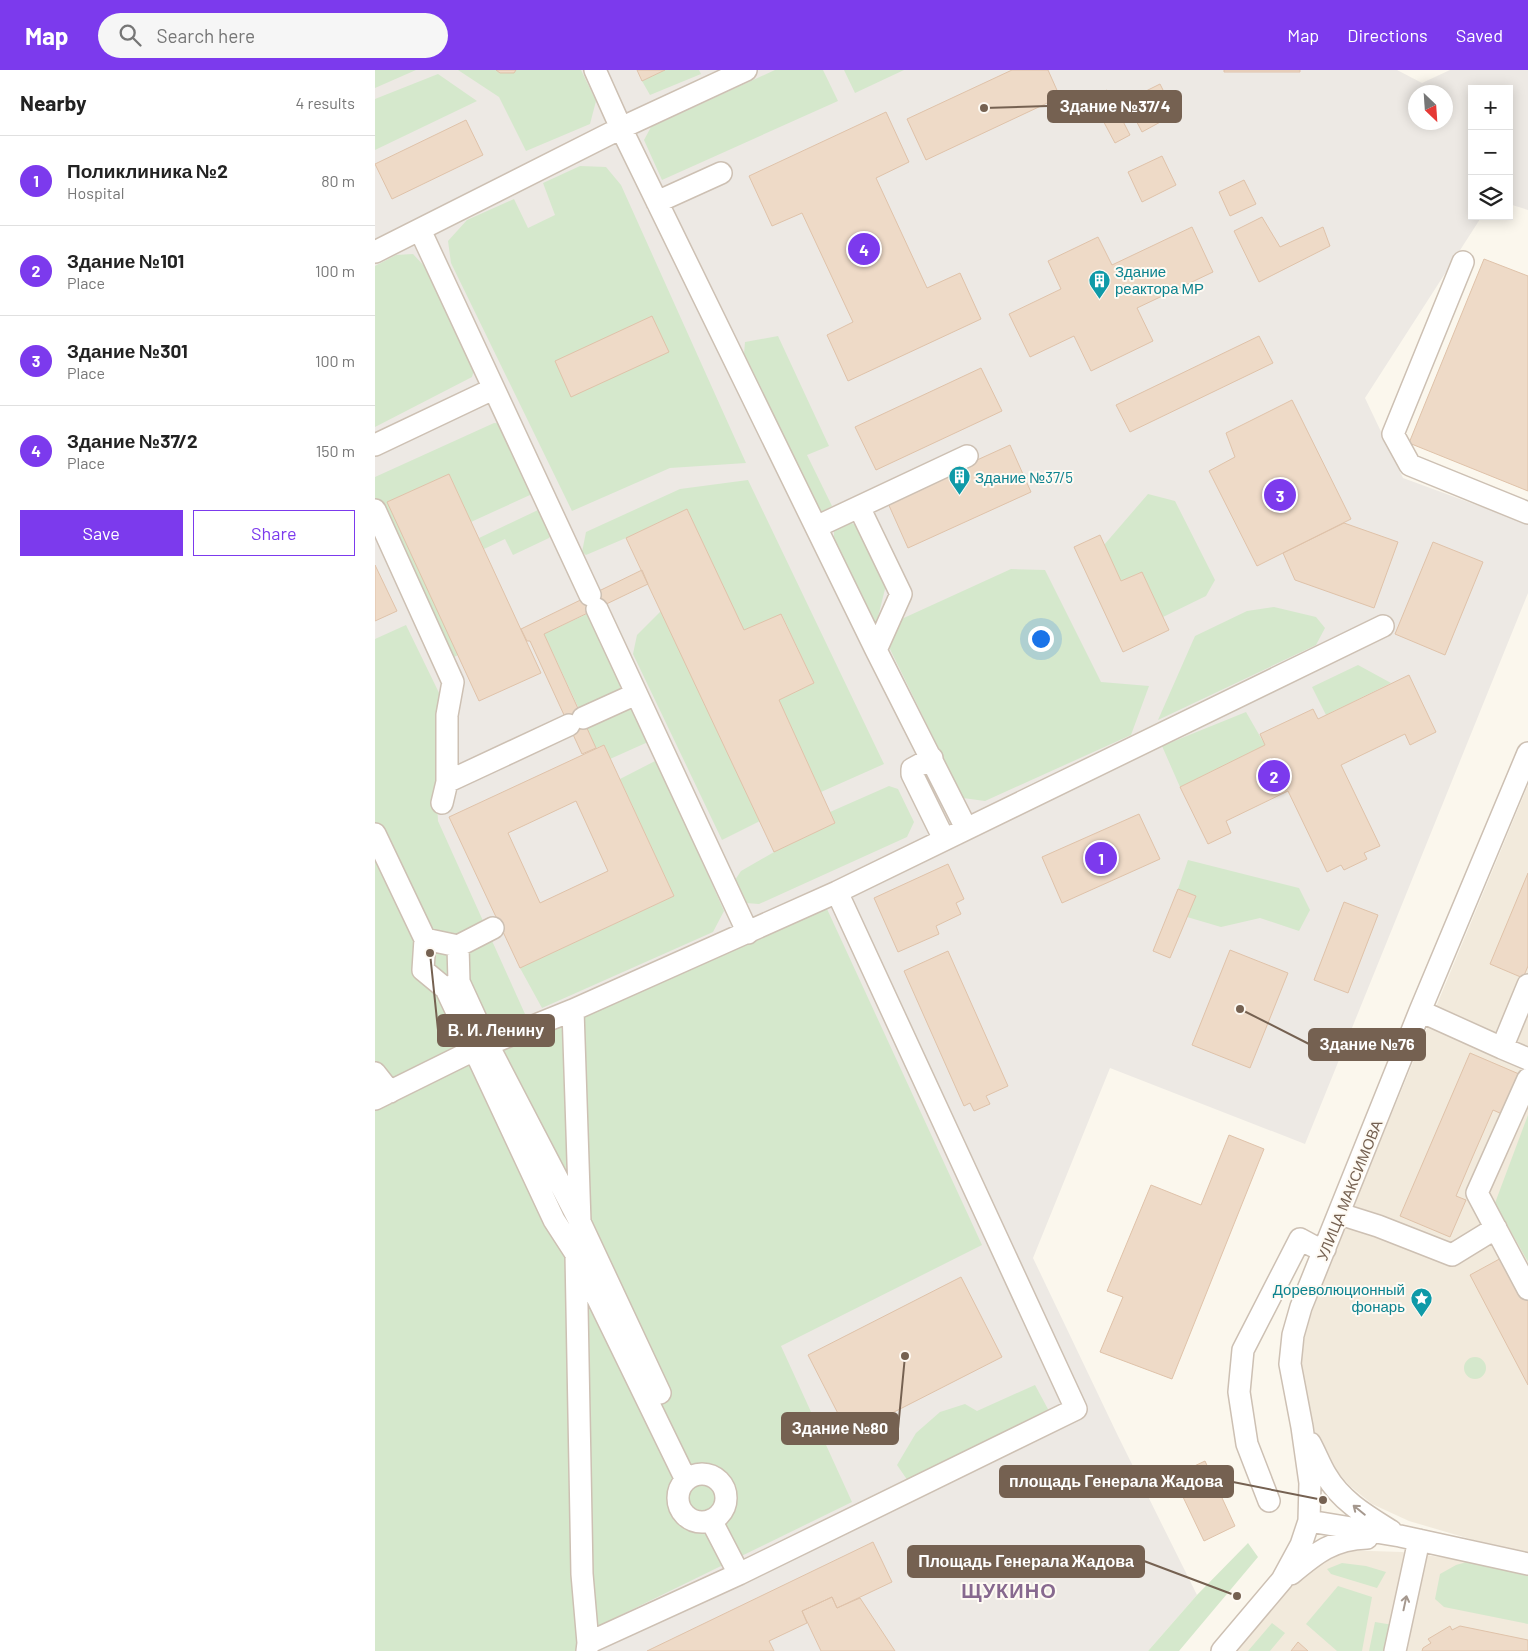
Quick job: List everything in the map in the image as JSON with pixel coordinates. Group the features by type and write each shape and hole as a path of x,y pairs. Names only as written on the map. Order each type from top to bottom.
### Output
{"street":[{"path":"595,70 621,128 876,650 966,828"},
{"path":"375,252 621,128 746,70"},
{"path":"657,202 721,173"},
{"path":"420,230 748,933"},
{"path":"1463,262 1393,434 1410,465 1528,513"},
{"path":"375,445 493,389"},
{"path":"816,527 967,456"},
{"path":"859,507 901,594 876,650"},
{"path":"375,510 453,682 447,716 447,782 442,803"},
{"path":"375,1073 383,1095 481,1048 573,1010 837,892 944,838 1383,626"},
{"path":"447,782 636,694"},
{"name":"УЛИЦА МАКСИМОВА","path":"1222,1651 1282,1580 1301,1545 1309,1521 1310,1483 1290,1364 1293,1335 1301,1307 1420,1011 1528,753"},
{"path":"932,758 912,770 912,774 944,838"},
{"path":"375,834 425,938 423,970 453,985"},
{"path":"573,1010 581,1222 577,1254 581,1574 588,1647 1077,1409 837,892"},
{"path":"425,938 458,946 493,928"},
{"path":"458,946 453,985 554,1220 577,1254 692,1477"},
{"path":"1502,1048 1528,985"},
{"path":"1420,1011 1528,1059"},
{"path":"481,1048 581,1222 692,1477"},
{"path":"1528,1079 1477,1193 1528,1289"},
{"path":"1340,1214 1378,1226 1452,1255 1495,1228"},
{"path":"1269,1501 1247,1444 1239,1392 1243,1350 1300,1239 1313,1246 1325,1249"},
{"path":"1302,1427 1327,1477 1343,1496 1365,1515 1409,1538"},
{"path":"705,1474 719,1481 723,1488 726,1495 723,1510 711,1520 703,1522 689,1518 680,1507 679,1493 681,1486 692,1477 705,1474"},
{"path":"711,1520 739,1574"},
{"path":"1309,1521 1527,1560"},
{"path":"1282,1580 1319,1551 1335,1543 1354,1538 1409,1538"},
{"path":"1395,1651 1409,1538"}],"shaded area":[{"path":"375,70 1397,70 1422,83 1450,70 1528,70 1528,210 1513,205 1513,85 1468,85 1468,220 1479,220 1365,398 1403,478 1528,524 1528,593 1305,1144 1110,1068 1033,1258 1197,1595 1148,1651 375,1651"},
{"path":"1528,785 1528,1556 1409,1521 1372,1504 1350,1486 1326,1459 1313,1427 1305,1399 1301,1364 1306,1328 1331,1260"},
{"path":"1339,1550 1402,1552 1470,1561 1528,1576 1528,1651 1234,1651 1292,1580"}],"green space":[{"path":"375,70 416,70 375,88"},
{"path":"458,70 581,70 596,101 590,124 526,151 499,97"},
{"path":"665,70 699,70 701,74 650,95 642,81"},
{"path":"775,70 823,70 838,101 662,180 644,140 651,127"},
{"path":"844,70 904,70 855,93"},
{"path":"438,74 477,101 375,150 375,99"},
{"path":"580,166 606,167 621,185 746,463 670,468 572,511 451,263 448,241 467,220 514,199 528,228 555,215 543,183"},
{"path":"413,254 426,268 475,367 472,377 375,427 375,266 396,255"},
{"path":"778,336 829,446 807,455 832,506 821,512 744,354 745,342"},
{"path":"494,423 506,424 534,487 530,495 471,522 449,474 387,502 458,655 448,660 375,498 375,477"},
{"path":"748,480 884,764 821,792 779,700 814,683 782,615 744,630 687,509 586,555 582,552 586,532 680,489"},
{"path":"1148,494 1175,501 1215,580 1206,596 1163,617 1142,572 1121,581 1104,545"},
{"path":"538,510 549,517 554,530 549,538 513,555 505,539 484,549 479,538"},
{"path":"847,520 863,530 887,581 875,629 834,544 834,525"},
{"path":"1011,569 1045,570 1101,682 1149,686 1131,735 985,801 963,798 886,641 895,622"},
{"path":"1274,607 1316,617 1325,628 1316,645 1158,720 1195,636 1247,611"},
{"path":"661,611 760,821 722,840 633,654 637,635"},
{"path":"591,612 623,679 619,691 579,709 544,634"},
{"path":"406,625 442,699 436,787 438,821 534,1034 827,909 982,1245 781,1346 852,1502 584,1633 578,1651 375,1651 375,639"},
{"path":"1358,665 1391,683 1326,715 1312,687"},
{"path":"632,705 648,742 610,759 604,745 596,748 586,726"},
{"path":"1246,712 1265,745 1180,787 1162,746"},
{"path":"657,760 724,911 713,932 542,1008 520,968 674,896 620,779"},
{"path":"889,786 898,789 914,822 907,837 759,904 746,903 735,880 741,871 774,852 835,823 830,812"},
{"path":"1188,860 1299,888 1310,910 1299,931 1260,918 1221,927 1187,917 1195,896 1178,889"},
{"path":"1528,1115 1528,1262 1495,1203"},
{"path":"1475,1357 1483,1360 1486,1368 1483,1376 1475,1379 1467,1376 1464,1368 1467,1360"},
{"path":"1035,1385 1049,1411 908,1481 897,1465 916,1433 940,1412 965,1404 977,1411"},
{"path":"1248,1543 1258,1557 1179,1651 1148,1651 1197,1595"},
{"path":"1470,1561 1528,1576 1528,1624 1444,1607 1435,1599 1440,1574 1456,1565"},
{"path":"1342,1563 1366,1566 1386,1572 1377,1588 1331,1574 1327,1569"},
{"path":"1338,1586 1372,1597 1362,1651 1337,1651 1306,1624"},
{"path":"1375,1622 1393,1625 1387,1651 1369,1651"},
{"path":"1272,1623 1285,1633 1270,1651 1248,1651"}],"building":[{"path":"496,70 516,70 514,73 500,73"},
{"path":"637,70 665,70 642,81"},
{"path":"1012,70 1048,70 1060,97 926,160 907,119"},
{"path":"1224,70 1300,70 1300,72 1224,72"},
{"path":"1160,84 1175,114 1142,132 1126,101"},
{"path":"1107,90 1130,135 1115,143 1091,98"},
{"path":"886,112 909,162 876,178 927,288 960,273 981,319 848,381 827,335 853,322 802,213 772,226 749,176"},
{"path":"466,120 483,155 392,199 375,164"},
{"path":"1162,156 1176,185 1142,202 1128,172"},
{"path":"1244,180 1256,204 1230,216 1219,192"},
{"path":"1262,217 1280,247 1323,227 1330,246 1259,282 1234,231"},
{"name":"Здание реактора МР","path":"1192,227 1213,272 1137,308 1153,341 1091,371 1074,336 1030,357 1009,314 1061,289 1048,261 1098,237 1112,265"},
{"path":"1484,259 1528,276 1528,491 1409,443"},
{"path":"652,316 669,352 571,397 555,361"},
{"path":"1259,336 1273,363 1130,432 1116,405"},
{"path":"981,368 1002,411 876,470 855,427"},
{"path":"1292,400 1351,519 1257,566 1209,471 1235,457 1226,433"},
{"name":"Здание №37/5","path":"1010,445 1031,492 908,548 887,501"},
{"path":"449,474 541,673 479,701 387,502"},
{"path":"687,509 744,630 781,614 814,683 779,700 835,823 774,852 626,538"},
{"path":"1344,523 1398,542 1374,608 1295,580 1283,553"},
{"path":"1100,535 1121,581 1142,572 1169,630 1123,652 1074,547"},
{"path":"1433,542 1483,562 1445,655 1395,634"},
{"path":"375,565 397,611 375,621"},
{"path":"642,570 648,584 544,634 596,748 582,754 530,641 527,641 521,629"},
{"path":"1409,675 1436,732 1410,745 1405,734 1341,765 1380,846 1364,853 1367,859 1344,870 1341,865 1327,872 1288,791 1226,821 1231,833 1208,844 1180,787 1265,745 1260,734 1313,709 1318,719"},
{"path":"604,745 674,896 520,968 449,817","holes":["576,801 608,871 540,903 508,833"]},
{"path":"1139,814 1160,859 1062,903 1042,857"},
{"path":"948,864 964,899 956,903 961,914 936,926 939,934 898,952 874,898"},
{"path":"1528,873 1528,966 1523,978 1490,964"},
{"path":"1178,889 1196,896 1170,958 1153,951"},
{"path":"1344,902 1378,915 1348,993 1314,980"},
{"path":"1230,950 1288,973 1250,1068 1192,1045"},
{"path":"948,951 1008,1086 986,1096 990,1104 974,1111 970,1103 964,1106 904,971"},
{"path":"1470,1053 1519,1074 1502,1114 1493,1110 1456,1196 1466,1200 1450,1237 1400,1216"},
{"path":"1229,1135 1264,1149 1172,1379 1100,1352 1123,1297 1107,1291 1151,1185 1201,1205"},
{"path":"1505,1256 1528,1300 1528,1385 1470,1275"},
{"path":"961,1277 1002,1357 849,1435 808,1355"},
{"path":"1205,1461 1235,1526 1204,1541 1173,1476"},
{"path":"873,1542 892,1582 837,1608 832,1597 802,1611 807,1623 769,1641 774,1651 647,1651"},
{"path":"832,1597 837,1608 860,1598 895,1651 821,1651 802,1611"},
{"path":"1450,1626 1452,1630 1460,1626 1528,1640 1528,1651 1422,1651 1423,1648 1431,1643 1428,1639"},
{"path":"1298,1642 1308,1651 1291,1651"}],"place":[{"name":"Здание №37/4","path":"984,108"},
{"name":"Здание №37/2","path":"864,249"},
{"name":"Здание реактора МР","path":"1099,299"},
{"name":"Здание №301","path":"1280,495"},
{"name":"Здание №37/5","path":"959,496"},
{"name":"Здание №101","path":"1274,776"},
{"name":"Поликлиника №2","path":"1101,858"},
{"name":"В. И. Ленину","path":"430,953"},
{"name":"Здание №76","path":"1240,1009"},
{"name":"Дореволюционный фонарь","path":"1421,1317"},
{"name":"Здание №80","path":"905,1356"},
{"name":"площадь Генерала Жадова","path":"1323,1500"},
{"name":"Площадь Генерала Жадова","path":"1237,1596"}],"district":[{"name":"ЩУКИНО","path":"1009,1590"}]}
